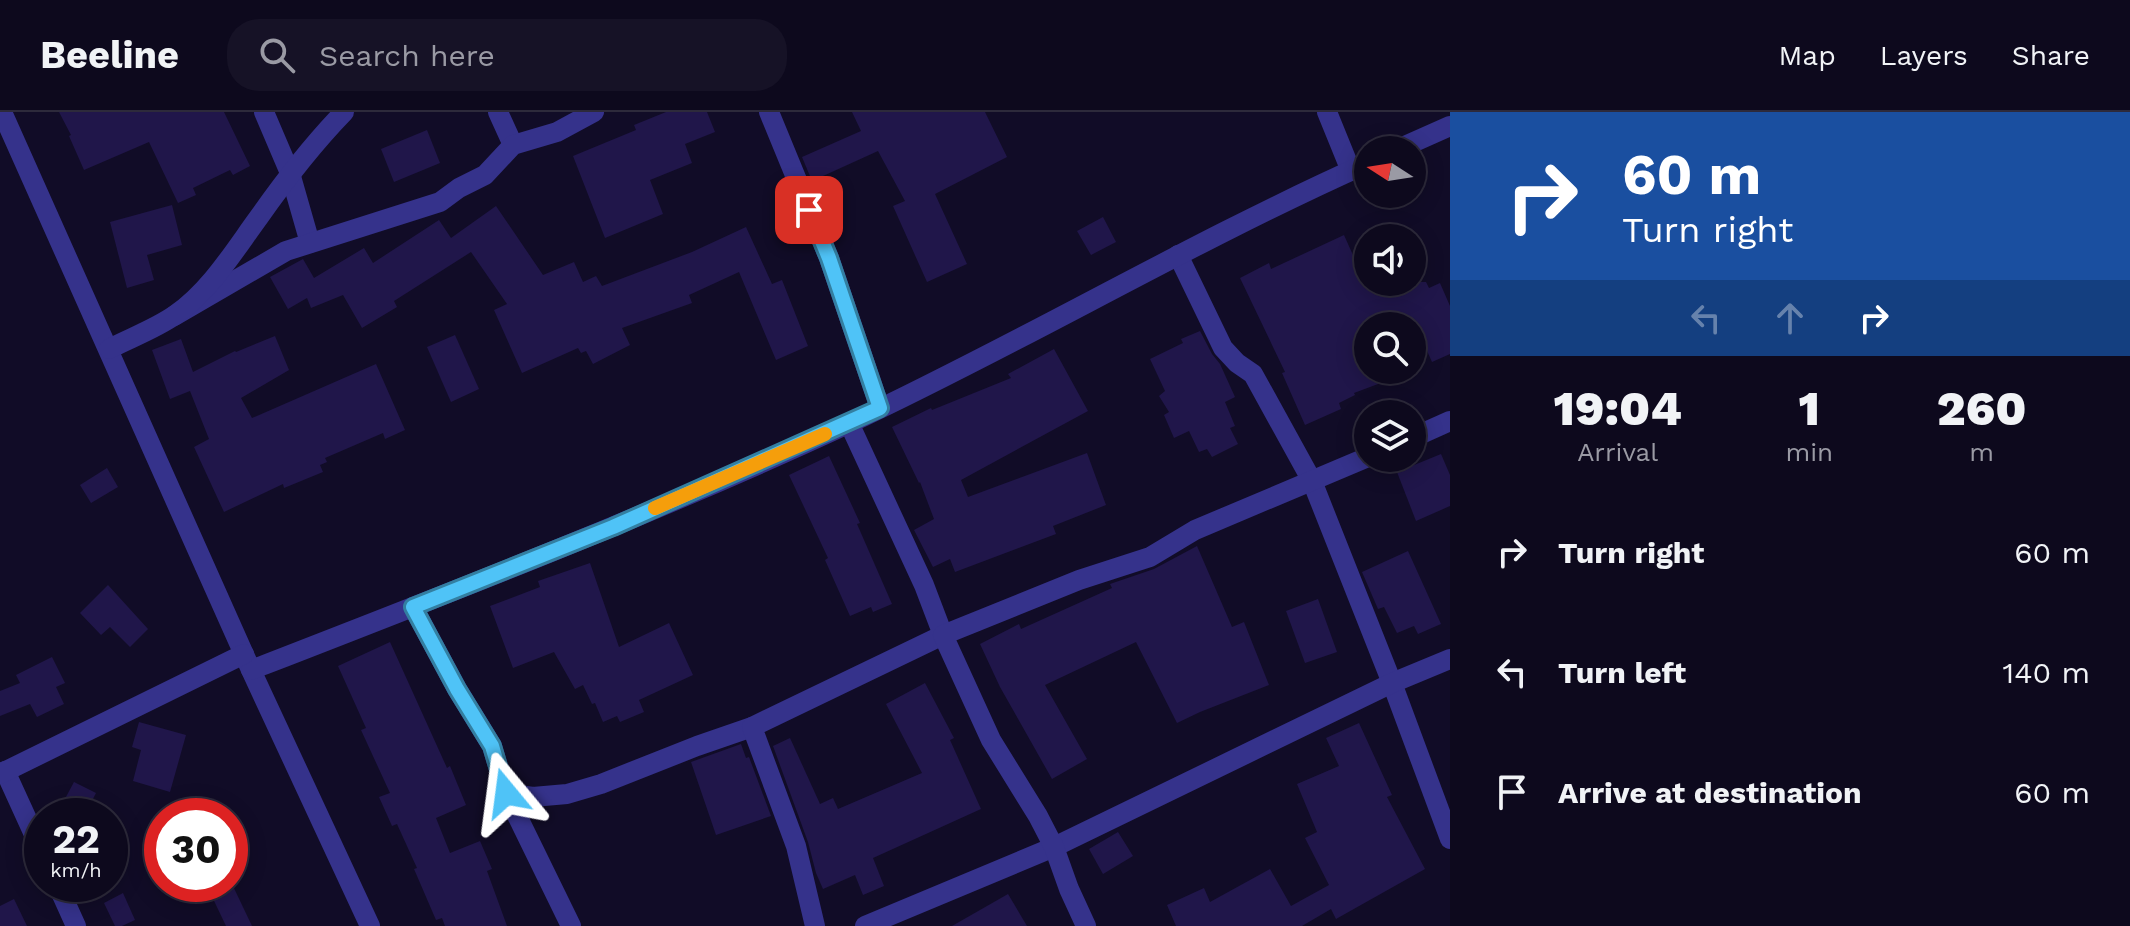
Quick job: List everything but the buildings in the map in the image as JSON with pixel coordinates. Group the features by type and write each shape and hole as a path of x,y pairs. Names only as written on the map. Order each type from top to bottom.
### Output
{"street":[{"path":"2,112 247,662 370,926"},
{"path":"264,112 290,173 310,243"},
{"path":"174,316 221,269 290,173 344,112"},
{"path":"498,112 513,145"},
{"path":"109,349 174,316 286,251 440,202 485,175 513,145 557,132 594,112"},
{"path":"769,112 829,258 880,408"},
{"path":"1327,112 1354,158"},
{"path":"1426,137 1450,126"},
{"path":"24,816 2,772 247,662 413,607 613,527 849,423 1261,212 1354,169"},
{"path":"1178,255 1223,348 1230,358 1253,374 1312,481 1450,839"},
{"path":"1426,432 1450,421"},
{"path":"849,423 918,571 943,635 991,740 1054,847 1086,926"},
{"path":"506,793 533,797 567,794 752,727 943,635 1079,580 1150,557 1195,530 1354,463"},
{"path":"413,607 492,746 506,793 571,926"},
{"path":"865,926 1054,847 1392,683 1450,659"},
{"path":"752,727 796,846 815,926"},
{"path":"65,902 76,926"}],"slow traffic":[{"path":"655,508 825,434"}],"route":[{"path":"506,793 492,746 413,607 613,527 880,408 829,258 809,210"}]}
